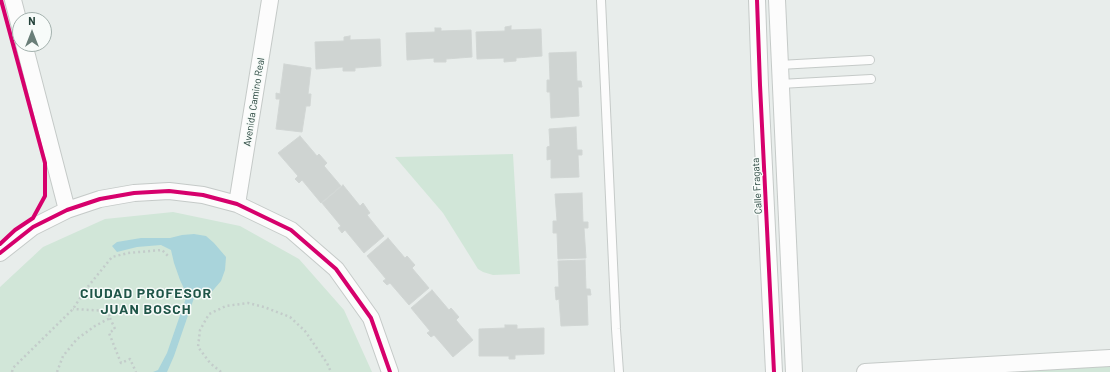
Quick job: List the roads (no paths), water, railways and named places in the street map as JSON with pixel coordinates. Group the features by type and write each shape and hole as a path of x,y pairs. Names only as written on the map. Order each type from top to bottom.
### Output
{"street":[{"path":"13,0 16,12"},
{"name":"Avenida Camino Real","path":"237,204 270,0"},
{"name":"Calle Fragata","path":"757,0 774,372"},
{"path":"777,0 794,372"},
{"path":"26,52 67,210"},
{"path":"0,253 33,227 67,210 100,199 134,193 169,191 203,195 237,204 291,230 336,269 370,318 390,372"},
{"path":"865,372 1110,358"}],"lane":[{"path":"601,0 615,322 619,372"},
{"path":"779,65 870,60"},
{"path":"780,84 871,79"}],"water":[{"path":"194,234 206,236 214,243 226,257 225,270 221,281 209,295 194,298 167,372 153,372 158,370 167,353 187,295 180,280 171,250 161,245 137,247 117,252 112,246 117,242 141,238 170,238"}],"district":[{"name":"CIUDAD PROFESOR JUAN BOSCH","path":"146,302"}]}
